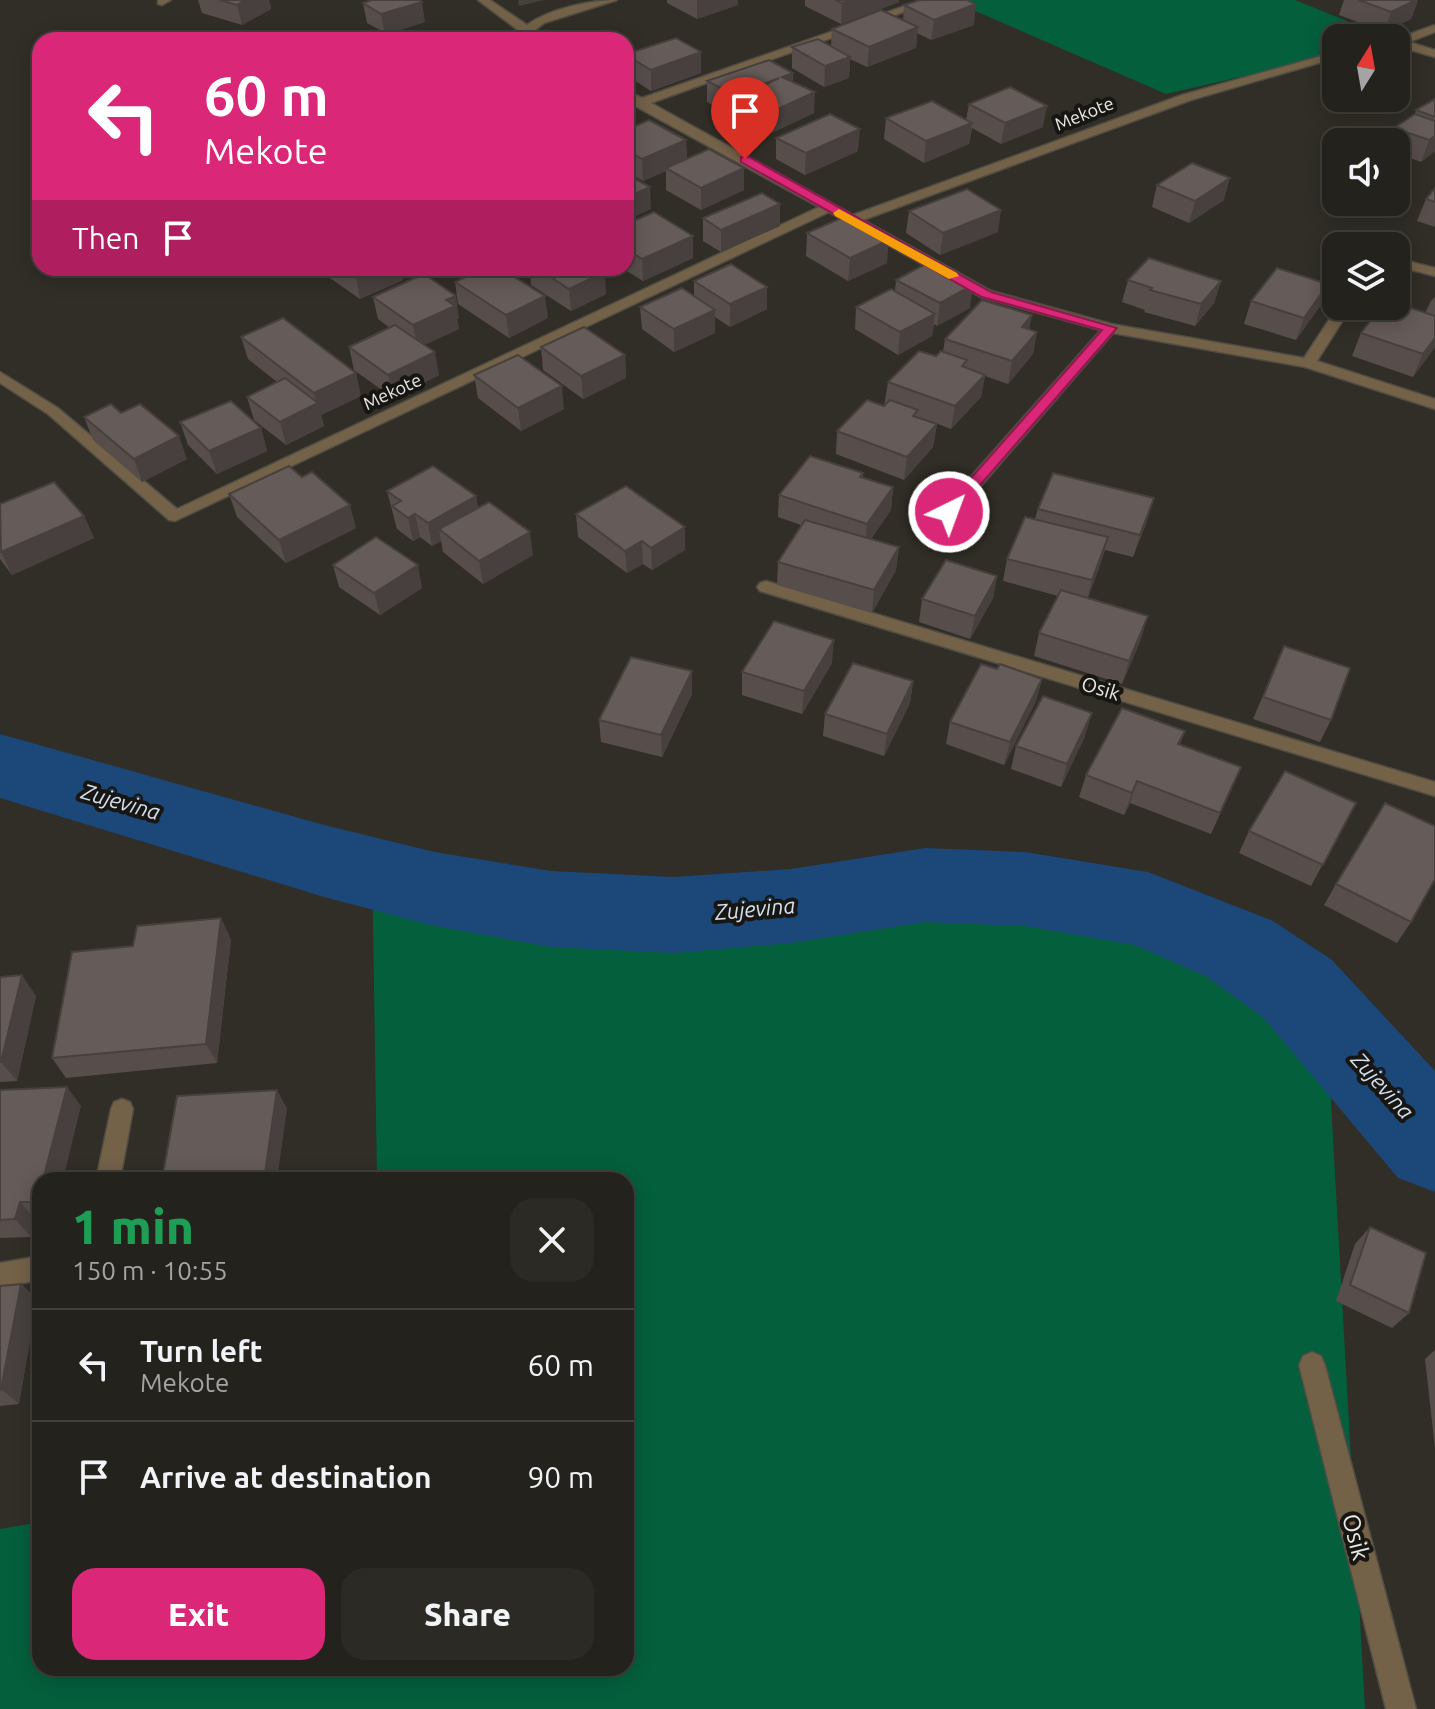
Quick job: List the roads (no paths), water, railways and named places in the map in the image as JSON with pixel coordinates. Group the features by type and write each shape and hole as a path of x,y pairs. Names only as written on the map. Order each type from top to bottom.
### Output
{"street":[{"path":"483,0 526,31 540,21 612,0"},
{"path":"634,97 932,0"},
{"path":"1410,37 1435,28"},
{"path":"1410,46 1435,54"},
{"name":"Mekote","path":"851,220 1038,153 1156,106 1285,66 1322,58"},
{"path":"634,99 986,294 1110,328 1308,363 1432,398"},
{"path":"655,125 669,119"},
{"name":"Mekote","path":"0,376 53,411 175,516 829,207"},
{"path":"1410,266 1435,272"},
{"path":"1308,363 1336,320"},
{"path":"949,512 1110,328"},
{"name":"Osik","path":"766,587 1435,789"},
{"path":"110,1172 122,1109"},
{"path":"0,1275 32,1269"},
{"name":"Osik","path":"1312,1365 1401,1709"}],"waterway":[{"name":"Zujevina","path":"0,766 324,861 435,889 551,909 674,915 791,906 925,885 1025,889 1148,910 1240,949 1298,989 1435,1144"}]}
